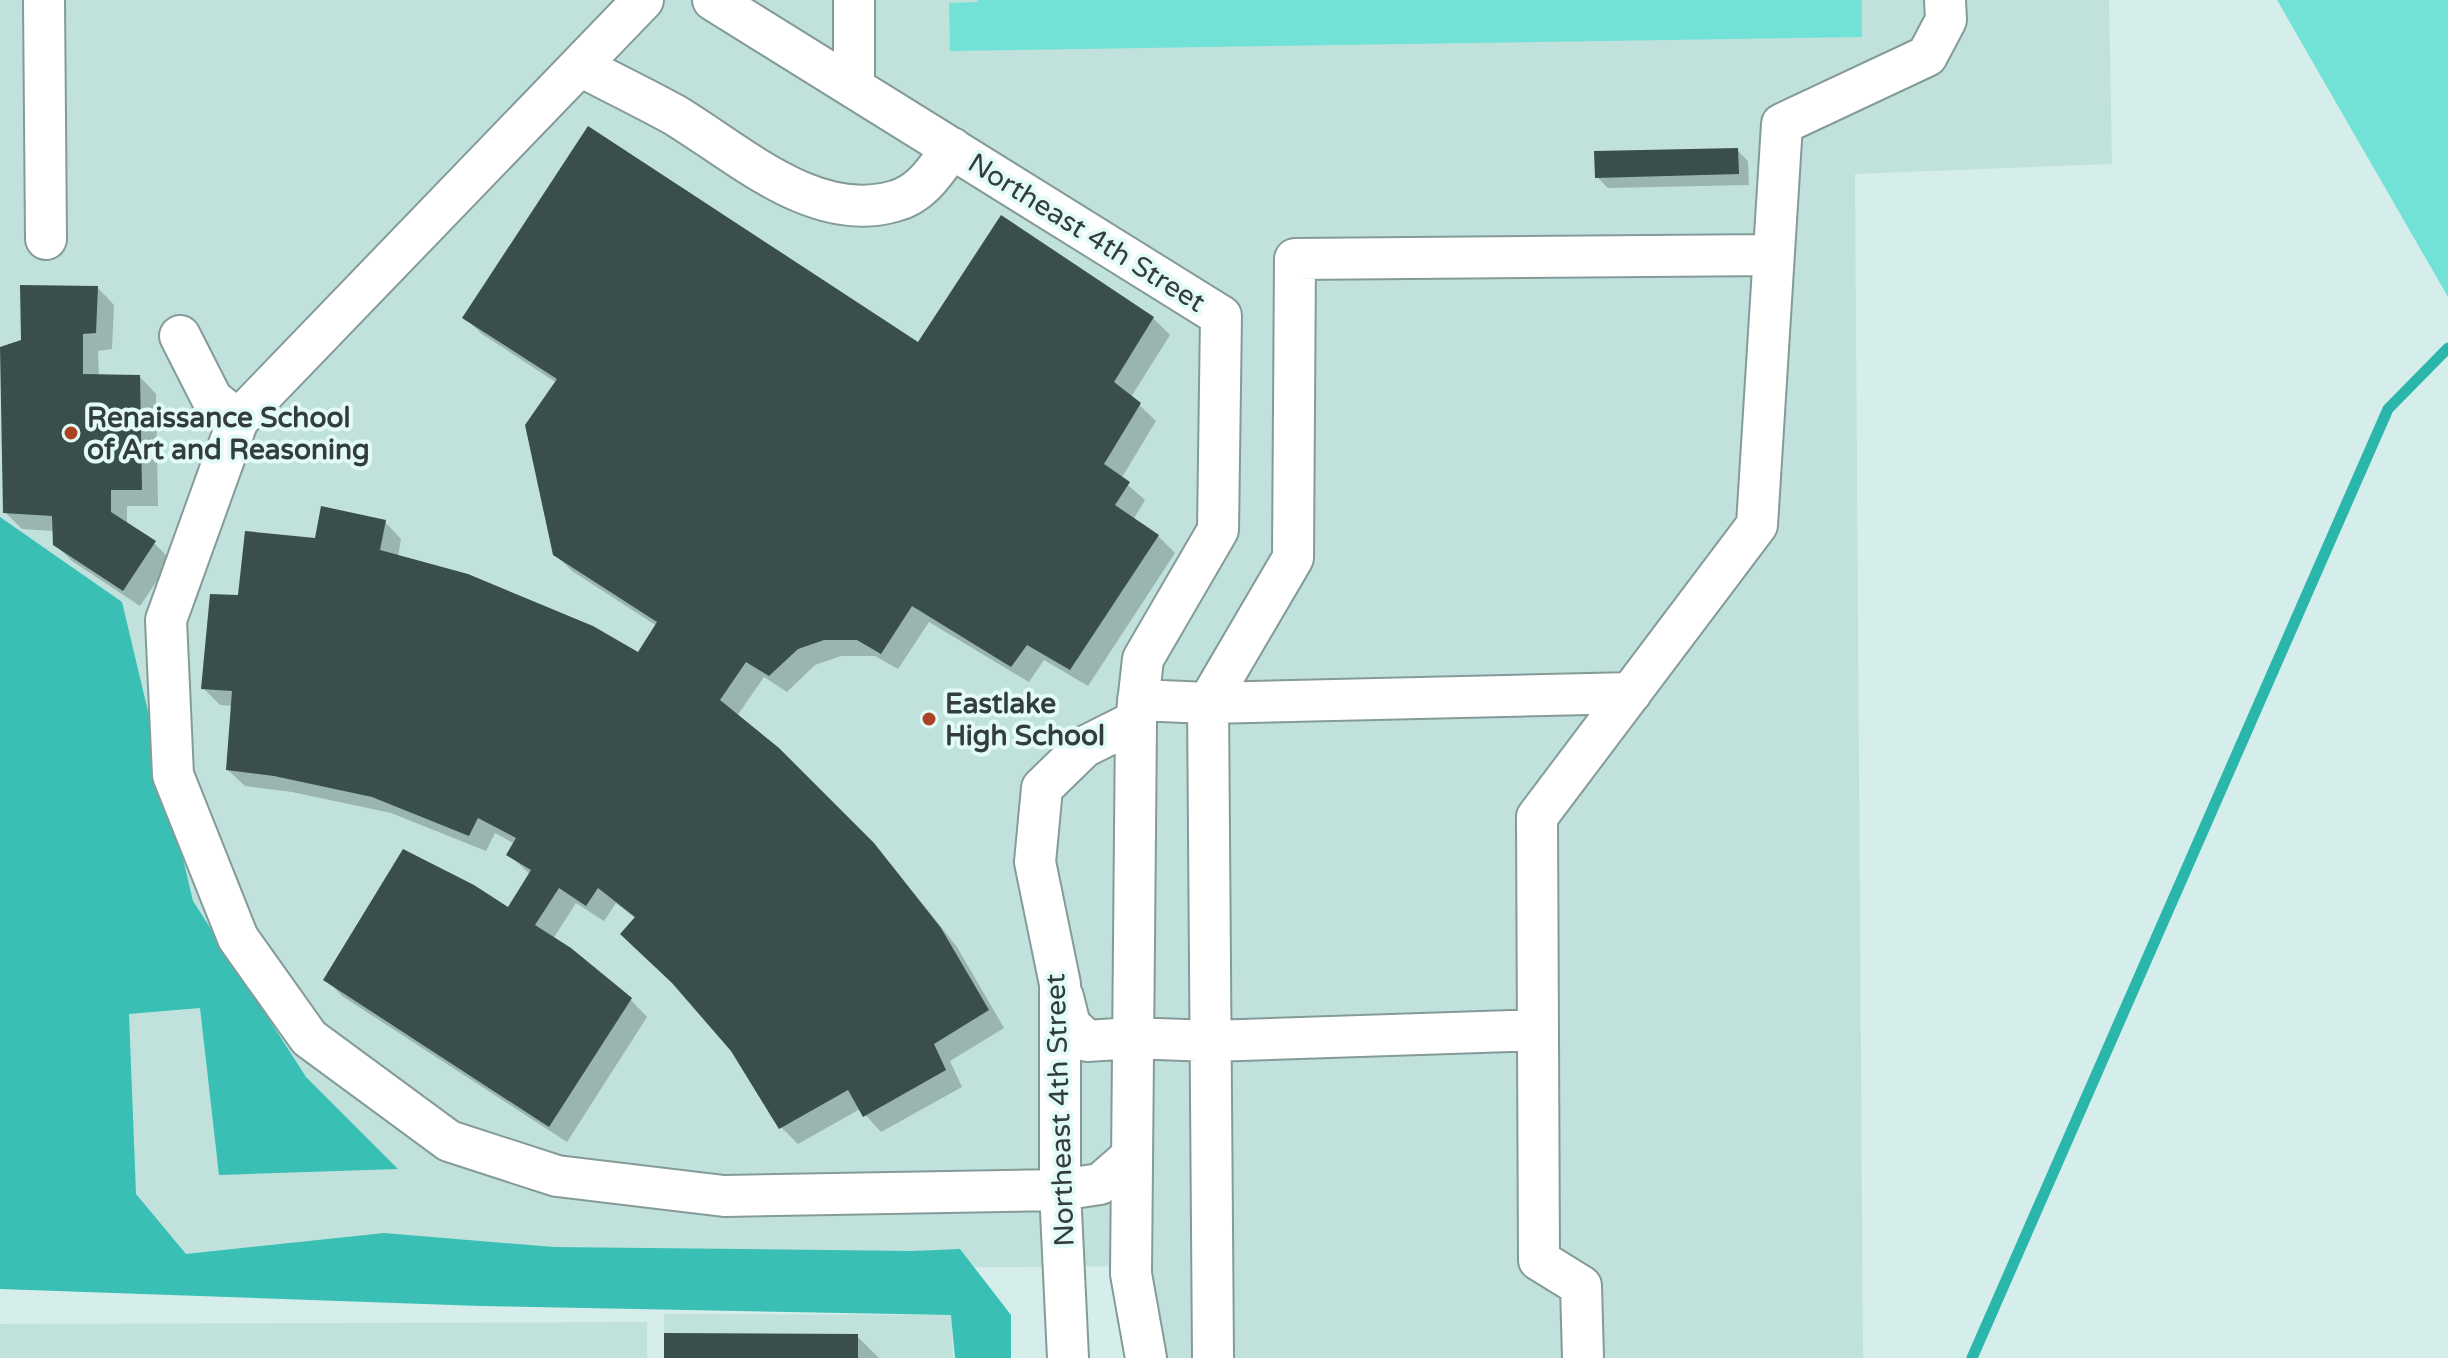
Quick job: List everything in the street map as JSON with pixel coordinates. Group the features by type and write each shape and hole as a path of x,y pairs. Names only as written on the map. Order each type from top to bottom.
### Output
{"street":[{"path":"44,0 46,239"},
{"path":"643,0 238,420 166,620 173,775 238,938 309,1038 449,1141 557,1176 724,1196 1060,1190 1100,1184 1131,1157"},
{"name":"Northeast 4th Street","path":"713,0 1221,316 1218,530 1143,659 1137,710 1131,1274 1146,1358"},
{"path":"854,0 854,87"},
{"path":"1583,1358 1581,1286 1539,1260 1537,817 1757,525 1782,124 1927,56 1946,20 1945,0"},
{"path":"580,66 673,114 773,178 831,204 875,205 898,201 925,185 952,148"},
{"path":"1213,1358 1208,703 1293,558 1295,259 1773,255"},
{"path":"180,336 212,399 238,420"},
{"path":"1137,710 1208,703 1631,693"},
{"name":"Northeast 4th Street","path":"1068,1358 1060,1190 1060,984 1035,862 1042,788 1084,747 1137,710"},
{"path":"1060,984 1070,1025 1087,1041 1132,1038 1211,1041 1538,1030"}],"shaded area":[{"name":"Eastlake High School","path":"0,0 2109,0 2112,164 1855,174 1863,1358 1148,1358 1147,1266 0,1275"},
{"path":"977,0 1862,0 1862,37 950,51 949,3"},
{"path":"2277,0 2448,0 2448,297"},
{"path":"0,517 122,602 193,901 306,1077 398,1169 219,1175 200,1008 129,1014 136,1194 186,1254 384,1233 554,1247 960,1249 1011,1315 1011,1358 955,1358 951,1315 480,1306 0,1289"},
{"path":"664,1314 952,1315 953,1358 664,1358"},
{"path":"647,1322 647,1358 0,1358 0,1324"}],"building":[{"path":"588,126 918,342 1001,215 1154,317 1114,382 1141,403 1104,464 1130,482 1115,505 1159,535 1070,670 1027,645 1011,667 912,606 881,654 857,640 824,640 798,649 769,676 746,662 720,700 779,748 874,843 941,928 989,1010 934,1044 946,1070 863,1117 848,1090 779,1129 731,1051 672,983 620,934 635,917 598,888 586,906 559,888 535,925 571,948 632,998 549,1127 323,980 403,849 474,885 508,907 531,870 506,855 516,838 478,818 469,836 372,797 274,776 226,770 232,691 201,689 210,594 238,595 245,531 315,538 321,506 386,520 380,550 468,574 593,626 638,652 657,622 553,555 525,425 557,379 462,318"},
{"path":"1738,148 1739,174 1595,178 1594,151"},
{"name":"Renaissance School of Art and Reasoning","path":"20,285 98,286 96,333 83,334 83,374 140,375 142,490 111,490 111,512 156,541 123,591 53,545 52,516 3,513 0,347 21,340"},
{"path":"664,1333 858,1334 858,1358 664,1358"}],"waterway":[{"path":"1972,1358 2388,409 2448,348"}],"place":[{"name":"Renaissance School of Art and Reasoning","path":"71,433"},
{"name":"Eastlake High School","path":"929,719"}]}
